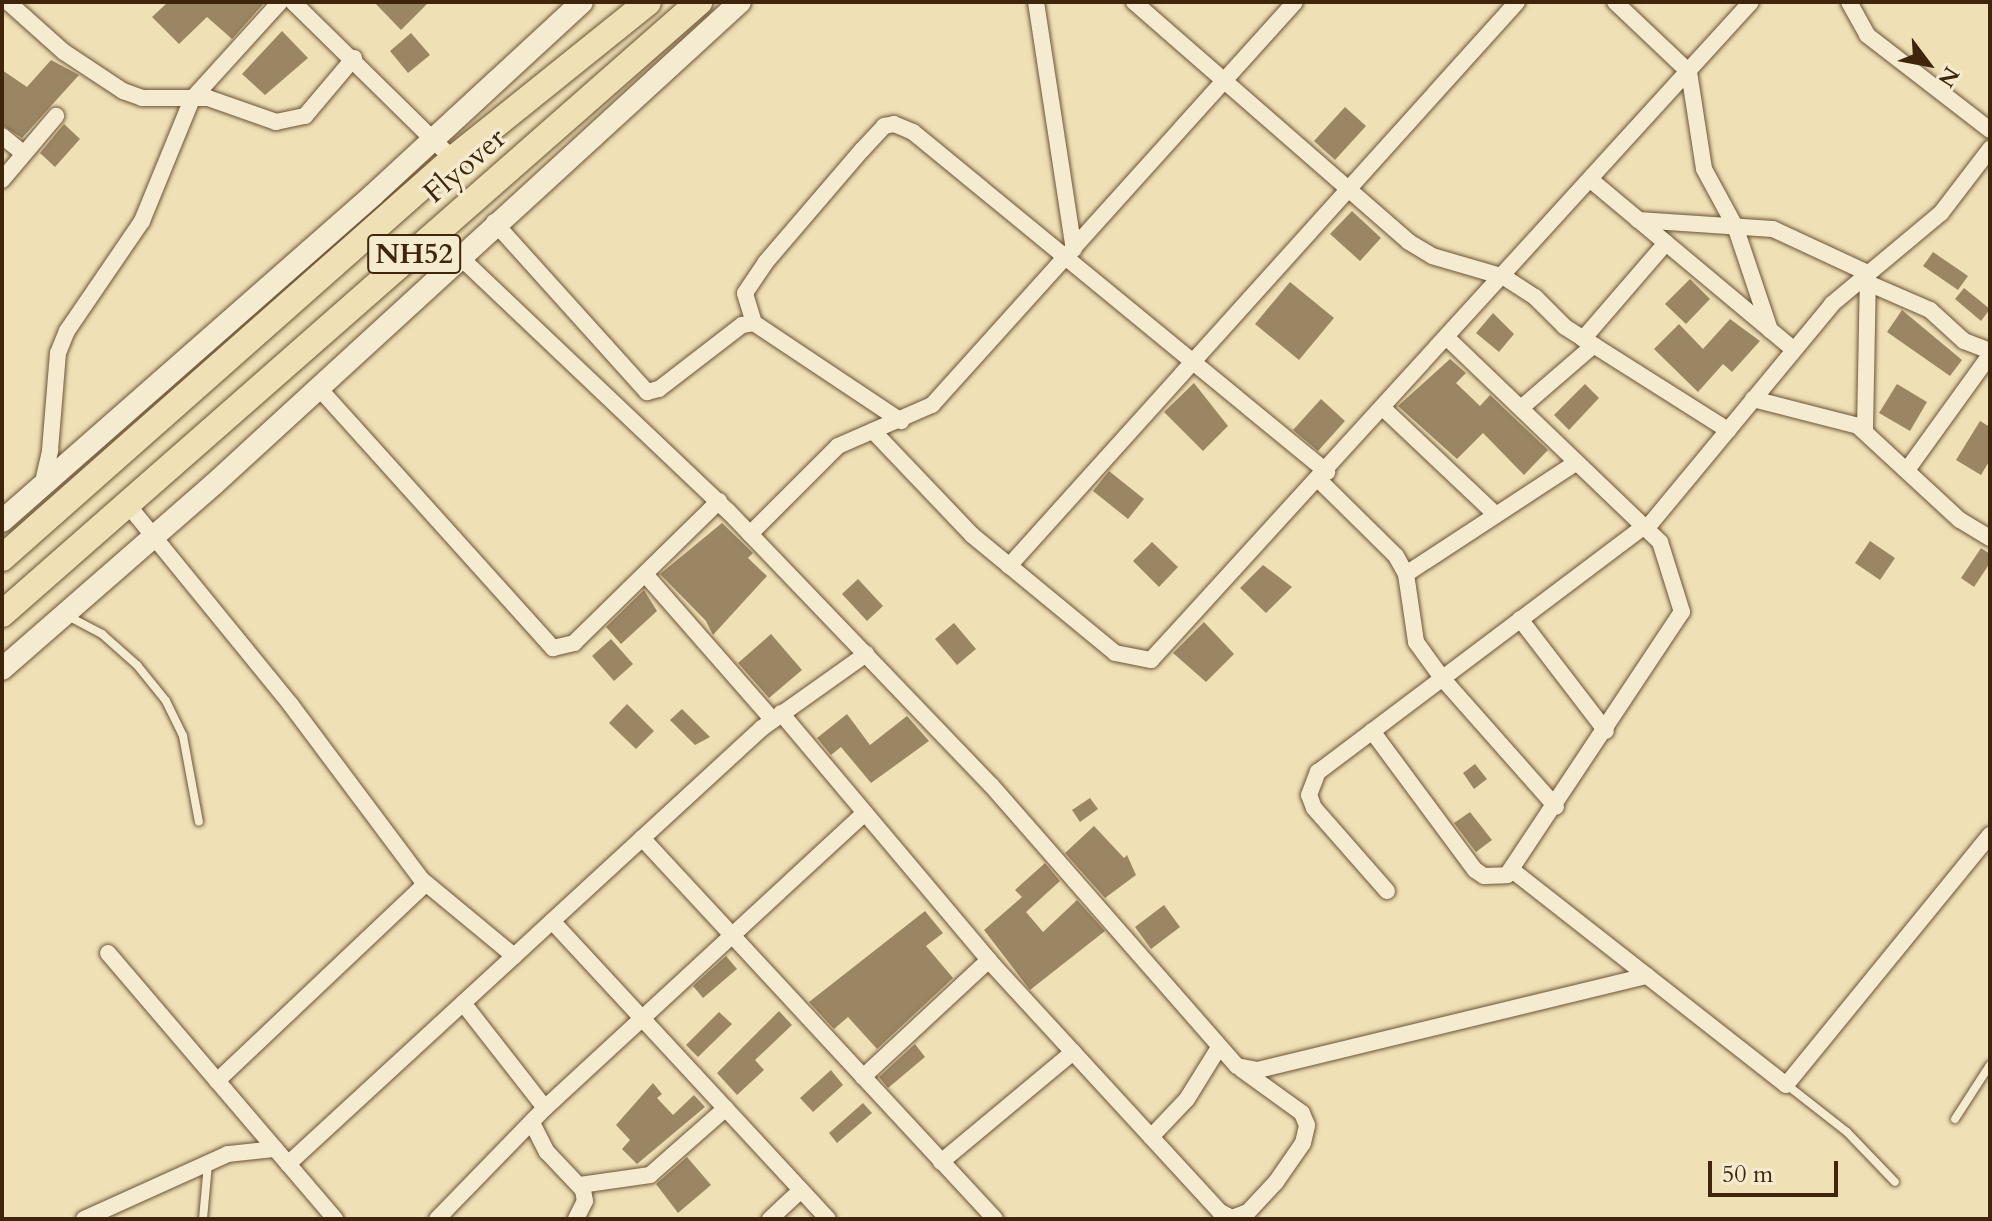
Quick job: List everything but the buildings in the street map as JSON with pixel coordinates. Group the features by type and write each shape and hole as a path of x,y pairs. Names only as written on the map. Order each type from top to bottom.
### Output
{"highway":[{"name":"Flyover","path":"453,159 648,2"},
{"name":"Flyover","path":"128,505 699,2"},
{"name":"NH52","path":"2,558 453,159"},
{"name":"NH52","path":"2,614 128,505"}],"main road":[{"path":"2,521 434,138 582,2"},
{"path":"2,669 154,535 494,222 695,48 740,2"}],"street":[{"path":"8,2 100,79 142,98 234,103 276,122 294,121 305,116 354,58"},
{"path":"41,486 50,450 58,353 142,221 192,99 280,2"},
{"path":"293,2 354,58 453,159"},
{"path":"1036,2 1070,253"},
{"path":"1134,2 1421,250 1504,277 1588,342 1728,430"},
{"path":"750,534 829,452 932,405 1227,83 1295,2"},
{"path":"1009,566 1351,191 1517,2"},
{"path":"1615,2 1689,72 1704,169 1735,226 1770,330"},
{"path":"873,431 967,530 1009,566 1115,653 1151,660 1448,339 1751,2"},
{"path":"1849,2 1867,35 1990,130"},
{"path":"2,180 56,116"},
{"path":"901,421 754,323 745,293 765,263 862,150 884,126 894,124 913,132 1070,253 1323,476 1396,556 1406,574 1416,642 1442,678 1556,807"},
{"path":"2,136 24,154"},
{"path":"1387,891 1314,808 1309,795 1318,772 1646,527 1832,304 1868,278 1941,213 1990,149"},
{"path":"1592,181 1794,350"},
{"path":"1638,220 1784,232 1930,310 1964,341 1990,353 1907,470"},
{"path":"494,222 647,392 659,389 742,325 754,323"},
{"path":"1521,408 1588,342 1666,243"},
{"path":"459,256 719,501 866,654 1021,819 1184,1002 1218,1049 1302,1113 1307,1125 1303,1143 1276,1182 1248,1212 1224,1217 989,960 865,813 645,574"},
{"path":"1865,432 1868,278"},
{"path":"1372,731 1475,870 1498,878 1512,870 1556,807 1682,612 1667,553 1646,527 1448,339"},
{"path":"317,386 407,481 545,644 563,649 574,643 719,501"},
{"path":"1753,399 1849,422 1865,432 1968,526 1990,538"},
{"path":"1384,409 1496,515"},
{"path":"1406,574 1577,462"},
{"path":"128,505 425,884 514,956"},
{"path":"1520,619 1606,731"},
{"path":"288,1164 777,716 866,654"},
{"path":"437,1219 545,1108 644,1021 865,813"},
{"path":"1512,870 1786,1085 1990,835"},
{"path":"642,838 995,1219"},
{"path":"217,1081 425,884"},
{"path":"552,921 828,1219"},
{"path":"108,953 335,1219"},
{"path":"863,1077 989,960"},
{"path":"1237,1066 1258,1070 1647,976"},
{"path":"463,1003 545,1108"},
{"path":"1151,1137 1187,1099 1218,1049"},
{"path":"941,1162 1073,1052"},
{"path":"580,1185 650,1175 726,1108"},
{"path":"532,1123 547,1152 580,1185 585,1201 576,1219"},
{"path":"84,1219 228,1154 275,1149"},
{"path":"770,1219 801,1190"}],"lane":[{"path":"65,615 102,634 137,665 166,701 183,736 199,822"},
{"path":"1955,1119 1990,1065"},
{"path":"1786,1085 1847,1132 1895,1182"},
{"path":"203,1219 208,1162"}]}
